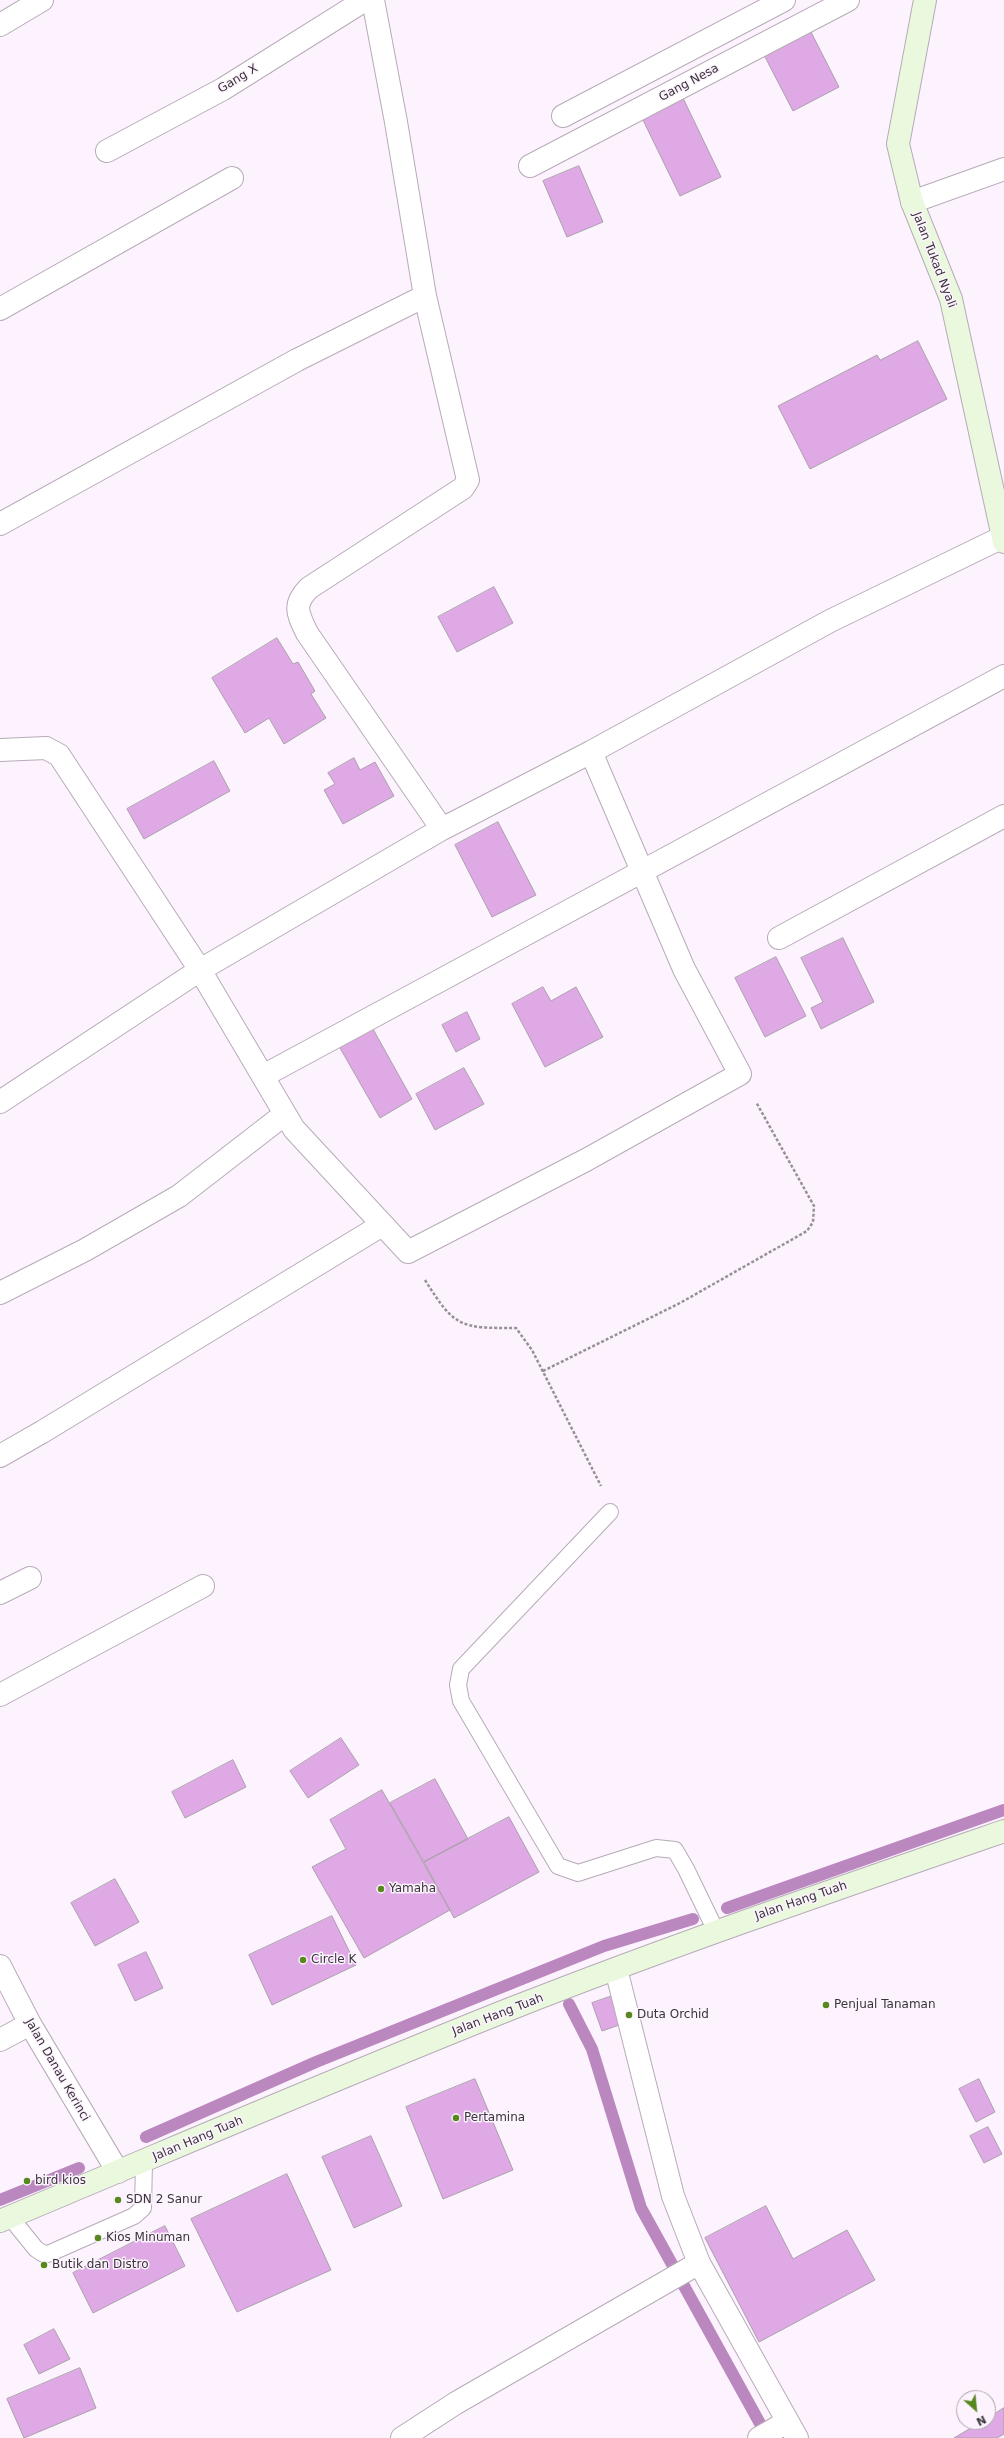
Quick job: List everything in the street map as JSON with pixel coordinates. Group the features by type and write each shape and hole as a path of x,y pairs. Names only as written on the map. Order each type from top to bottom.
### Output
{"main road":[{"name":"Jalan Tukad Nyali","path":"925,0 898,144 912,202 951,299 1003,540"},
{"name":"Jalan Hang Tuah","path":"5,2219 144,2162 366,2067 616,1969 716,1931 1004,1831"}],"street":[{"path":"0,25 42,0"},
{"name":"Gang X","path":"107,151 222,89 365,0"},
{"path":"373,0 396,122 425,296 468,476 467,484 309,588 299,600 298,611 307,633 442,829"},
{"path":"563,116 784,0"},
{"name":"Gang Nesa","path":"530,166 848,0"},
{"path":"912,202 1004,169"},
{"path":"0,309 232,178"},
{"path":"0,524 297,360 425,296"},
{"path":"0,1102 200,970 442,829 591,752 830,621 1003,540"},
{"path":"263,1076 1004,676"},
{"path":"0,750 46,748 59,755 200,970 285,1114 305,1142 408,1252 586,1160 740,1074 730,1051 684,969 641,872 591,752"},
{"path":"779,938 1004,816"},
{"path":"0,1293 85,1250 179,1196 285,1114"},
{"path":"0,1456 382,1225"},
{"path":"0,1593 30,1578"},
{"path":"0,1695 203,1586"},
{"name":"Jalan Danau Kerinci","path":"0,1966 30,2024 118,2172"},
{"path":"616,1969 673,2196 685,2270 775,2433"},
{"path":"0,2040 30,2024"},
{"path":"402,2438 456,2403 685,2270"}],"lane":[{"path":"610,1512 462,1669 458,1685 462,1701 558,1866 578,1873 656,1848 675,1850 686,1869 716,1931"},
{"path":"5,2219 36,2249 42,2253 48,2254 134,2216 143,2208 144,2162"}],"path":[{"path":"543,1371 680,1303 807,1231 813,1222 814,1206 740,1074"},
{"path":"408,1252 444,1310 464,1324 476,1328 516,1328 532,1350 543,1371 605,1494 610,1512"}],"building":[{"path":"811,32 839,87 793,111 764,55"},
{"path":"683,98 721,177 680,196 642,118"},
{"path":"579,166 603,222 567,237 543,181"},
{"path":"918,341 947,399 810,469 778,406 877,355 880,360"},
{"path":"494,587 513,623 457,652 438,617"},
{"path":"277,638 293,664 298,662 315,691 311,694 326,718 284,744 269,718 245,733 212,678"},
{"path":"354,758 360,770 375,762 394,796 343,824 324,790 335,784 328,773"},
{"path":"214,761 230,791 144,839 127,809"},
{"path":"498,822 536,895 492,917 455,845"},
{"path":"843,938 874,1002 821,1029 811,1008 823,1002 801,958"},
{"path":"776,957 806,1016 765,1037 735,978"},
{"path":"543,987 551,1001 576,987 603,1037 545,1067 512,1004"},
{"path":"467,1012 480,1039 456,1052 442,1025"},
{"path":"373,1029 412,1099 380,1118 340,1048"},
{"path":"464,1068 484,1104 435,1130 416,1094"},
{"path":"341,1738 359,1765 308,1798 290,1771"},
{"path":"233,1760 246,1787 185,1818 172,1792"},
{"path":"435,1779 468,1839 424,1862 390,1803"},
{"name":"Yamaha","path":"382,1790 450,1910 364,1958 312,1867 346,1849 330,1820"},
{"path":"509,1817 539,1872 454,1918 424,1862"},
{"path":"115,1879 139,1922 95,1946 71,1903"},
{"name":"Circle K","path":"332,1916 356,1965 272,2005 249,1955"},
{"path":"146,1952 163,1988 135,2001 118,1965"},
{"path":"615,1995 625,2023 602,2031 592,2003"},
{"path":"475,2079 513,2170 443,2199 406,2107"},
{"path":"979,2079 995,2112 976,2122 959,2089"},
{"path":"988,2127 1002,2154 984,2163 970,2136"},
{"path":"371,2136 402,2206 354,2228 322,2157"},
{"path":"287,2174 331,2270 237,2312 191,2219"},
{"path":"766,2206 793,2259 847,2230 875,2280 759,2342 705,2238"},
{"path":"165,2226 185,2266 93,2313 73,2273"},
{"path":"54,2329 70,2359 39,2374 24,2345"},
{"path":"80,2368 96,2408 24,2438 7,2399"},
{"path":"1004,2408 1004,2434 997,2438 954,2438 968,2430 996,2430 996,2413"}],"waterway":[{"path":"727,1908 1004,1810"},
{"path":"146,2137 316,2062 604,1946 693,1919"},
{"path":"569,2004 592,2049 641,2208 768,2438"},
{"path":"0,2200 79,2168"}],"place":[{"name":"Yamaha","path":"381,1889"},
{"name":"Circle K","path":"303,1960"},
{"name":"Penjual Tanaman","path":"826,2005"},
{"name":"Duta Orchid","path":"629,2015"},
{"name":"Pertamina","path":"456,2118"},
{"name":"bird kios","path":"27,2181"},
{"name":"SDN 2 Sanur","path":"118,2200"},
{"name":"Kios Minuman","path":"98,2238"},
{"name":"Butik dan Distro","path":"44,2265"}]}
